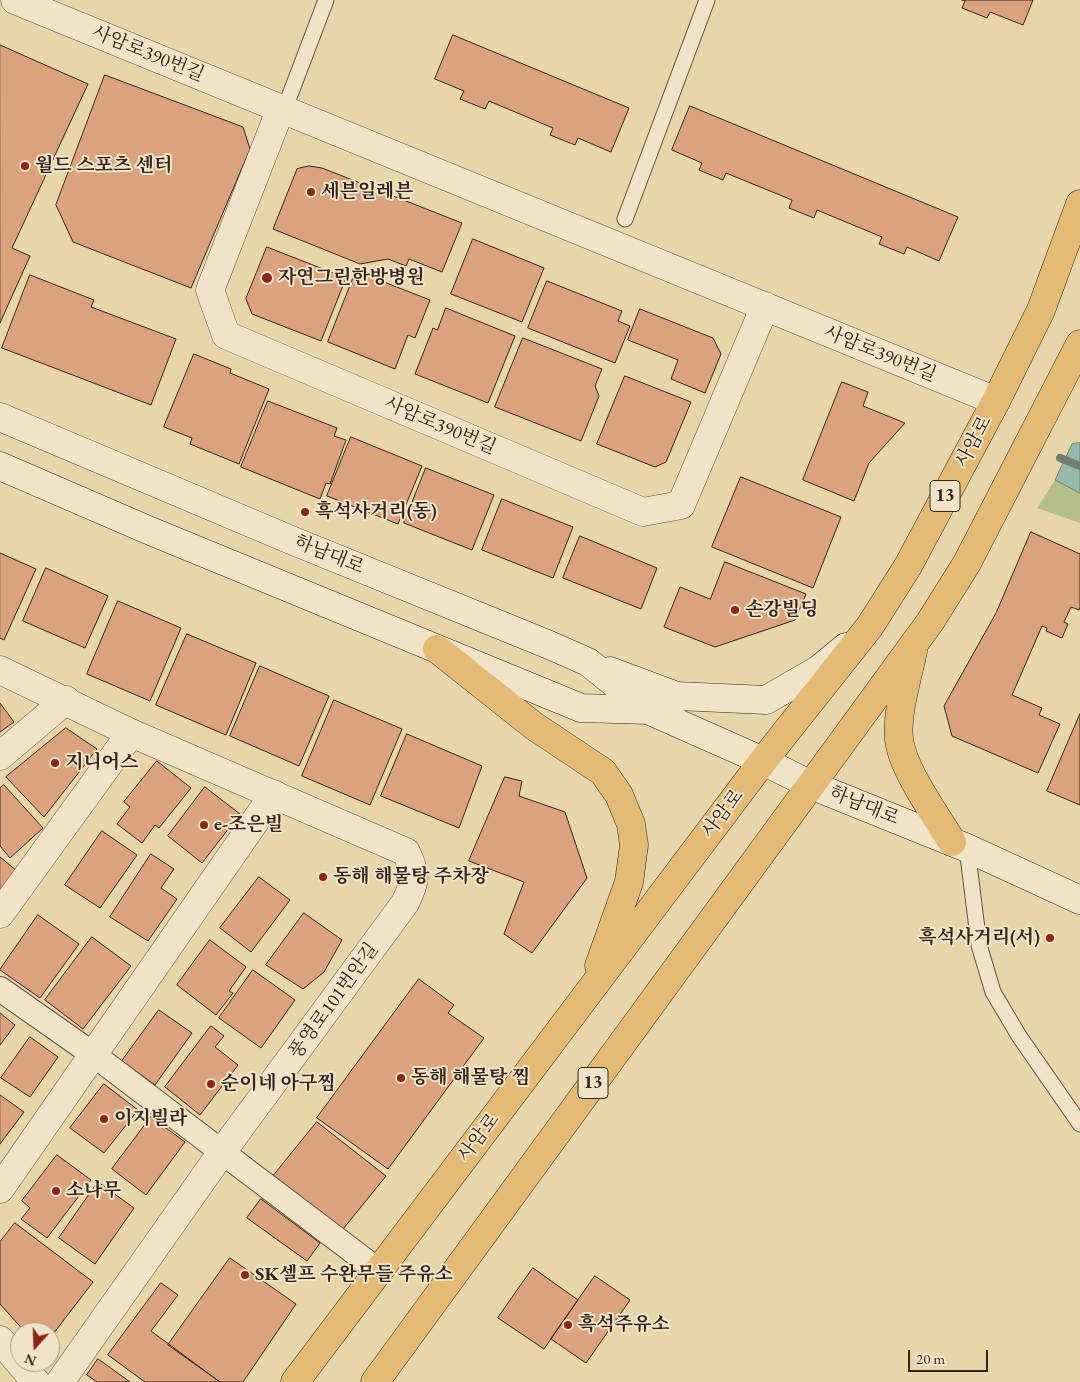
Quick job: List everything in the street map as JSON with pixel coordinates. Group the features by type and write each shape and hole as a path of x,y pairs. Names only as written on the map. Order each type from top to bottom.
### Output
{"main road":[{"name":"사암로","path":"295,1382 763,761 870,626 908,566 996,401 1041,310 1080,204"},
{"name":"13","path":"375,1382 930,622 967,563 1080,344"},
{"path":"915,643 900,718 898,737 901,753 909,771 960,845"},
{"path":"436,649 534,726 603,772 620,795 631,824 634,845 629,882 590,991"}],"street":[{"name":"사암로390번길","path":"15,0 996,401"},
{"name":"사암로390번길","path":"281,108 210,290 226,335 643,512 681,505 765,306"},
{"name":"하남대로","path":"0,417 156,484 588,662 648,710 811,784 960,845 1080,900"},
{"name":"하남대로","path":"0,466 148,530 582,708 648,710"},
{"path":"588,662 677,696 766,700 818,670 870,626"},
{"name":"풍영로101번안길","path":"0,670 66,700 131,733 406,852 414,869 414,886 405,903 222,1152 60,1382"},
{"path":"0,756 66,700"},
{"path":"0,914 131,733"},
{"path":"0,1189 274,794"},
{"path":"0,989 94,1055 378,1271"},
{"path":"0,1340 36,1382"}],"lane":[{"path":"281,108 288,100 326,0"},
{"path":"625,219 707,0"},
{"path":"960,845 979,945 994,992 1019,1036 1080,1124"}],"green space":[{"path":"1055,480 1080,493 1080,523 1037,508"}],"shaded area":[{"path":"1080,443 1080,493 1055,480 1072,444"}],"building":[{"path":"962,0 1033,0 1023,25 990,12 987,18 962,8 965,1"},
{"path":"453,35 629,108 611,152 578,138 575,145 550,135 553,128 489,101 485,109 460,99 464,91 435,79"},
{"name":"월드 스포츠 센터","path":"0,45 88,84 12,248 30,256 0,323"},
{"path":"105,75 243,127 250,149 191,288 73,242 56,205"},
{"path":"690,106 958,217 939,261 907,247 904,254 879,244 882,237 817,210 814,218 789,208 792,200 726,173 723,180 699,170 702,163 672,150"},
{"path":"309,166 322,168 462,223 442,272 409,259 406,266 388,259 360,264 273,229 297,169"},
{"path":"473,239 544,268 522,322 451,294"},
{"path":"267,247 346,278 321,341 252,314 246,299"},
{"path":"356,271 430,300 415,338 408,335 395,369 328,342"},
{"path":"30,275 94,300 91,307 176,339 151,405 2,348"},
{"path":"547,281 622,311 618,321 630,326 615,363 528,328"},
{"path":"446,308 515,336 488,403 415,374 433,328 437,330"},
{"path":"640,309 713,338 721,354 705,393 671,379 678,360 628,340"},
{"path":"523,338 602,369 595,386 599,396 581,441 495,407"},
{"path":"194,354 231,369 230,373 269,389 239,464 190,444 192,438 164,427"},
{"path":"625,376 691,402 666,462 655,467 597,444"},
{"path":"842,382 868,392 863,406 905,423 869,463 854,501 803,480"},
{"path":"268,401 337,428 334,436 346,440 330,484 326,483 320,499 241,467"},
{"path":"351,437 422,466 398,524 327,496"},
{"path":"426,468 494,495 472,550 404,523"},
{"path":"741,477 841,517 813,588 712,547"},
{"path":"502,499 573,527 553,578 482,550"},
{"path":"1031,532 1080,554 1079,610 1071,607 1064,622 1068,624 1062,638 1046,631 1047,628 1042,626 1012,695 1042,708 1039,715 1060,724 1038,773 952,736 944,706 996,613"},
{"path":"580,536 657,568 641,609 563,578"},
{"path":"0,553 36,569 4,640 0,638"},
{"name":"손강빌딩","path":"725,562 806,594 795,620 715,647 664,627 680,587 710,599"},
{"path":"46,568 108,596 85,648 23,621"},
{"path":"118,601 181,628 150,701 87,674"},
{"path":"187,634 256,663 226,735 156,705"},
{"path":"260,666 329,696 299,766 230,736"},
{"path":"334,700 402,729 370,805 302,776"},
{"path":"0,703 14,722 0,732"},
{"path":"1080,714 1080,805 1047,791"},
{"name":"지니어스","path":"66,728 97,749 44,817 6,777"},
{"path":"407,734 482,766 459,828 381,796"},
{"path":"157,761 191,788 159,828 155,825 142,843 117,824 130,807 124,802"},
{"path":"505,777 522,781 519,796 565,812 587,878 532,953 504,934 524,882 469,861"},
{"path":"4,785 43,828 10,858 0,846 0,788"},
{"name":"e-조은빌","path":"205,787 240,814 202,863 168,836"},
{"path":"102,831 137,855 100,908 65,885"},
{"path":"151,854 174,869 161,888 177,899 148,941 110,917"},
{"path":"0,857 17,871 0,892"},
{"path":"259,877 290,900 251,952 220,928"},
{"path":"304,913 342,940 324,972 303,989 266,965"},
{"path":"38,915 79,944 40,998 0,970"},
{"path":"92,937 131,966 83,1029 45,1000"},
{"path":"210,940 246,967 229,991 233,993 216,1015 177,985"},
{"path":"253,970 295,1000 261,1048 219,1018"},
{"name":"동해 해물탕 찜","path":"419,979 454,1005 448,1013 484,1038 388,1169 317,1118"},
{"path":"159,1010 192,1033 155,1085 122,1061"},
{"path":"0,1013 15,1025 0,1045"},
{"path":"211,1026 224,1036 215,1047 238,1065 200,1115 165,1087"},
{"path":"30,1037 58,1057 30,1097 1,1078"},
{"name":"이지빌라","path":"104,1084 138,1110 104,1153 70,1128"},
{"path":"0,1095 24,1112 0,1144"},
{"path":"151,1117 185,1142 146,1195 112,1169"},
{"path":"317,1122 386,1176 339,1234 270,1180"},
{"name":"소나무","path":"57,1155 91,1180 47,1238 21,1219 30,1208 22,1201"},
{"path":"98,1182 134,1208 95,1264 59,1238"},
{"path":"261,1199 320,1243 307,1261 247,1218"},
{"path":"15,1223 93,1282 60,1325 60,1322 16,1322 0,1304 0,1242"},
{"path":"230,1258 296,1304 243,1382 220,1382 168,1345"},
{"path":"533,1268 578,1300 544,1349 498,1318"},
{"path":"595,1276 630,1300 586,1363 551,1339"},
{"path":"161,1283 178,1295 151,1331 220,1382 145,1382 108,1355"},
{"path":"98,1359 130,1382 97,1382 87,1375"}],"waterway":[{"path":"1060,458 1080,466"}],"place":[{"name":"월드 스포츠 센터","path":"25,166"},
{"name":"세븐일레븐","path":"311,192"},
{"name":"자연그린한방병원","path":"267,278"},
{"name":"흑석사거리(동)","path":"305,512"},
{"name":"손강빌딩","path":"735,610"},
{"name":"지니어스","path":"55,763"},
{"name":"e-조은빌","path":"204,825"},
{"name":"동해 해물탕 주차장","path":"323,877"},
{"name":"흑석사거리(서)","path":"1050,938"},
{"name":"동해 해물탕 찜","path":"401,1078"},
{"name":"순이네 아구찜","path":"211,1084"},
{"name":"이지빌라","path":"104,1119"},
{"name":"소나무","path":"56,1191"},
{"name":"SK셀프 수완무들 주유소","path":"245,1275"},
{"name":"흑석주유소","path":"568,1325"}]}
